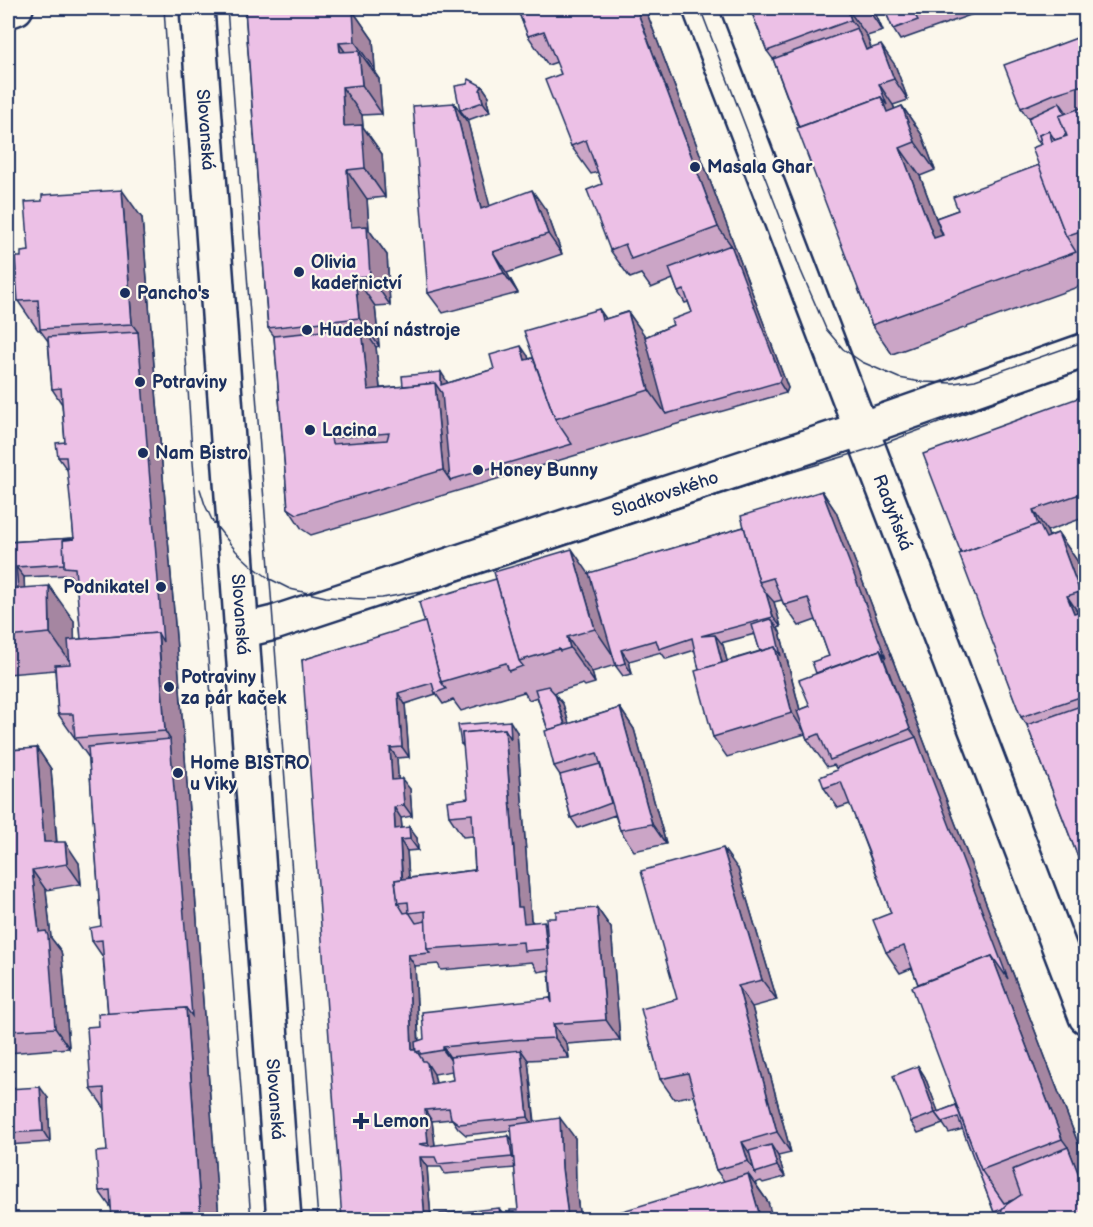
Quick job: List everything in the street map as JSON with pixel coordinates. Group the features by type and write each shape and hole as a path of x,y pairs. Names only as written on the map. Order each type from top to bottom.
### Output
{"street":[{"path":"8,11 16,8"},
{"name":"Slovanská","path":"197,8 284,1220"},
{"name":"Radyňská","path":"700,8 1086,1017"},
{"name":"Sladkovského","path":"242,631 292,617 861,429 1086,350"}],"building":[{"path":"245,8 336,8 337,12 353,11 355,42 339,43 340,52 359,51 362,85 342,87 344,126 362,125 365,168 347,170 351,227 367,226 370,276 355,277 359,318 268,328"},
{"path":"517,8 636,8 718,227 631,259 625,244 610,250 587,190 602,184 586,140 571,146 545,80 561,74 544,31 528,36"},
{"path":"750,8 847,8 851,20 767,51"},
{"path":"884,8 911,8 918,20 893,29"},
{"path":"857,28 866,50 881,45 894,79 879,84 887,105 881,97 799,127 773,59"},
{"path":"1082,36 1086,44 1086,84 1021,108 1004,65"},
{"path":"469,79 482,86 480,90 483,102 460,110 455,86 467,84"},
{"path":"881,97 887,112 902,106 915,142 900,148 934,238 943,235 936,218 958,210 953,197 1039,165 1066,236 1076,252 872,325 797,128"},
{"path":"454,103 481,209 532,190 548,234 493,252 504,273 428,293 413,106"},
{"path":"1060,103 1065,114 1059,116 1066,133 1064,137 1055,140 1049,131 1039,135 1041,141 1037,140 1028,118"},
{"path":"1086,106 1086,229 1066,236 1032,148 1042,144 1039,135 1049,131 1052,141 1067,136 1059,116"},
{"path":"122,190 132,324 40,329 38,300 18,301 15,257 21,257 21,252 29,251 25,202 42,201 42,195"},
{"path":"731,245 781,377 779,382 666,414 645,337 673,325 671,320 692,312 684,290 678,292 669,268"},
{"path":"599,309 602,320 628,312 649,390 555,419 524,331"},
{"path":"362,327 368,390 435,383 443,470 297,514 288,508 274,336","holes":["389,433 387,440 332,444 331,438"]},
{"path":"138,332 163,642 158,633 81,639 75,568 64,567 63,540 74,539 66,457 58,457 56,443 65,442 61,388 52,389 48,337"},
{"path":"521,346 525,360 533,358 555,419 572,444 450,480 442,393 435,383 403,386 402,376 441,372 441,385 494,369 490,355"},
{"path":"1086,395 1086,492 1033,510 1038,525 961,553 923,454"},
{"path":"822,491 886,658 880,650 816,673 812,662 829,656 808,598 784,605 773,578 759,582 741,516"},
{"path":"1039,524 1046,538 1058,533 1080,592 1067,596 1074,613 1081,611 1086,624 1086,695 1021,717 959,554"},
{"path":"744,527 759,582 766,593 773,617 701,636 715,635 722,663 699,670 692,638 659,649 656,640 621,650 625,663 616,666 589,573"},
{"path":"74,538 63,540 64,564 16,567 18,588 8,589 8,542"},
{"path":"572,549 595,629 567,637 570,648 519,661 494,572"},
{"path":"496,579 519,661 523,666 509,671 506,663 441,682 419,602"},
{"path":"49,586 50,633 8,637 8,589"},
{"path":"770,619 773,621 781,656 775,647 760,651 752,625"},
{"path":"425,622 441,682 446,689 435,693 432,683 398,693 402,747 390,748 392,780 402,779 404,805 394,807 395,829 409,827 410,839 400,840 402,879 395,880 398,903 404,913 409,912 416,923 426,921 427,949 430,953 408,955 412,1050 416,1050 427,1063 431,1084 453,1080 450,1057 521,1050 528,1117 459,1124 451,1118 449,1108 425,1110 428,1143 419,1144 428,1146 509,1136 512,1157 438,1164 435,1157 420,1157 425,1220 342,1220 302,660"},
{"path":"158,633 165,731 75,738 73,714 58,714 55,665 70,664 68,640"},
{"path":"775,647 792,713 713,737 695,671"},
{"path":"880,650 910,729 830,760 819,734 807,739 797,711 810,706 799,680"},
{"path":"548,686 555,694 565,725 548,730 535,689"},
{"path":"1086,704 1086,878 1027,725"},
{"path":"620,708 652,824 620,830 597,753 554,766 545,731"},
{"path":"510,721 511,739 505,729 462,733 463,744 461,744 458,725"},
{"path":"505,729 518,907 522,907 524,923 544,921 547,949 524,951 523,942 427,949 425,911 409,913 408,902 398,903 395,880 475,870 472,814 449,816 447,801 468,798 462,733"},
{"path":"916,737 1008,979 992,956 918,984 904,946 886,952 873,920 891,913 869,853 841,782 824,788 820,777 837,770 836,768"},
{"path":"170,739 192,1016 186,1008 108,1014 102,940 92,941 90,928 101,926 88,747"},
{"path":"37,748 44,842 65,842 67,864 32,870 39,932 46,931 48,936 55,1028 8,1031 8,767 10,750"},
{"path":"600,764 611,803 571,818 560,775"},
{"path":"723,848 762,980 738,986 777,1132 742,1142 748,1161 716,1170 688,1073 660,1079 641,1009 677,999 641,871"},
{"path":"597,908 606,1020 553,1024 555,1038 443,1047 443,1050 420,1054 420,1051 416,1052 415,1042 424,1039 422,1012 550,998 552,1003 546,918 556,918 556,911"},
{"path":"992,956 1062,1139 981,1170 912,987"},
{"path":"186,1008 201,1220 112,1220 110,1190 99,1191 96,1152 107,1151 104,1088 91,1089 87,1027 99,1026 98,1014"},
{"path":"918,1066 935,1113 911,1122 893,1076"},
{"path":"40,1087 43,1131 8,1133 8,1089"},
{"path":"956,1105 981,1170 1004,1203 1013,1200 1002,1209 994,1212 958,1117 942,1122 935,1113"},
{"path":"560,1118 562,1168 568,1217 510,1220 510,1210 518,1210 511,1125"},
{"path":"771,1145 777,1166 755,1173 749,1151"},
{"path":"1068,1147 1086,1193 1086,1220 988,1220 1001,1216 1002,1209 1021,1195 1012,1170"},
{"path":"748,1174 761,1220 621,1220 619,1212"},
{"path":"499,1208 501,1220 440,1220 440,1214"},
{"path":"962,1213 970,1215 973,1220 952,1220 955,1215"}],"tram line":[{"path":"164,8 191,436 251,1220"},
{"path":"227,8 318,1220"},
{"path":"700,8 801,271 826,329 843,349 862,362 899,378 921,382 954,383 975,380 1086,341"},
{"path":"200,489 213,522 236,551 270,579 290,589 326,597 382,598 433,589 716,495 869,449 1086,368"}],"place":[{"name":"Masala Ghar","path":"695,167"},
{"name":"Olivia kadeřnictví","path":"299,272"},
{"name":"Pancho's","path":"125,293"},
{"name":"Hudební nástroje","path":"307,330"},
{"name":"Potraviny","path":"140,382"},
{"name":"Lacina","path":"310,430"},
{"name":"Nam Bistro","path":"143,453"},
{"name":"Honey Bunny","path":"478,470"},
{"name":"Podnikatel","path":"161,587"},
{"name":"Potraviny za pár kaček","path":"169,687"},
{"name":"Home BISTRO u Viky","path":"178,773"},
{"name":"Lemon","path":"361,1121"}]}
